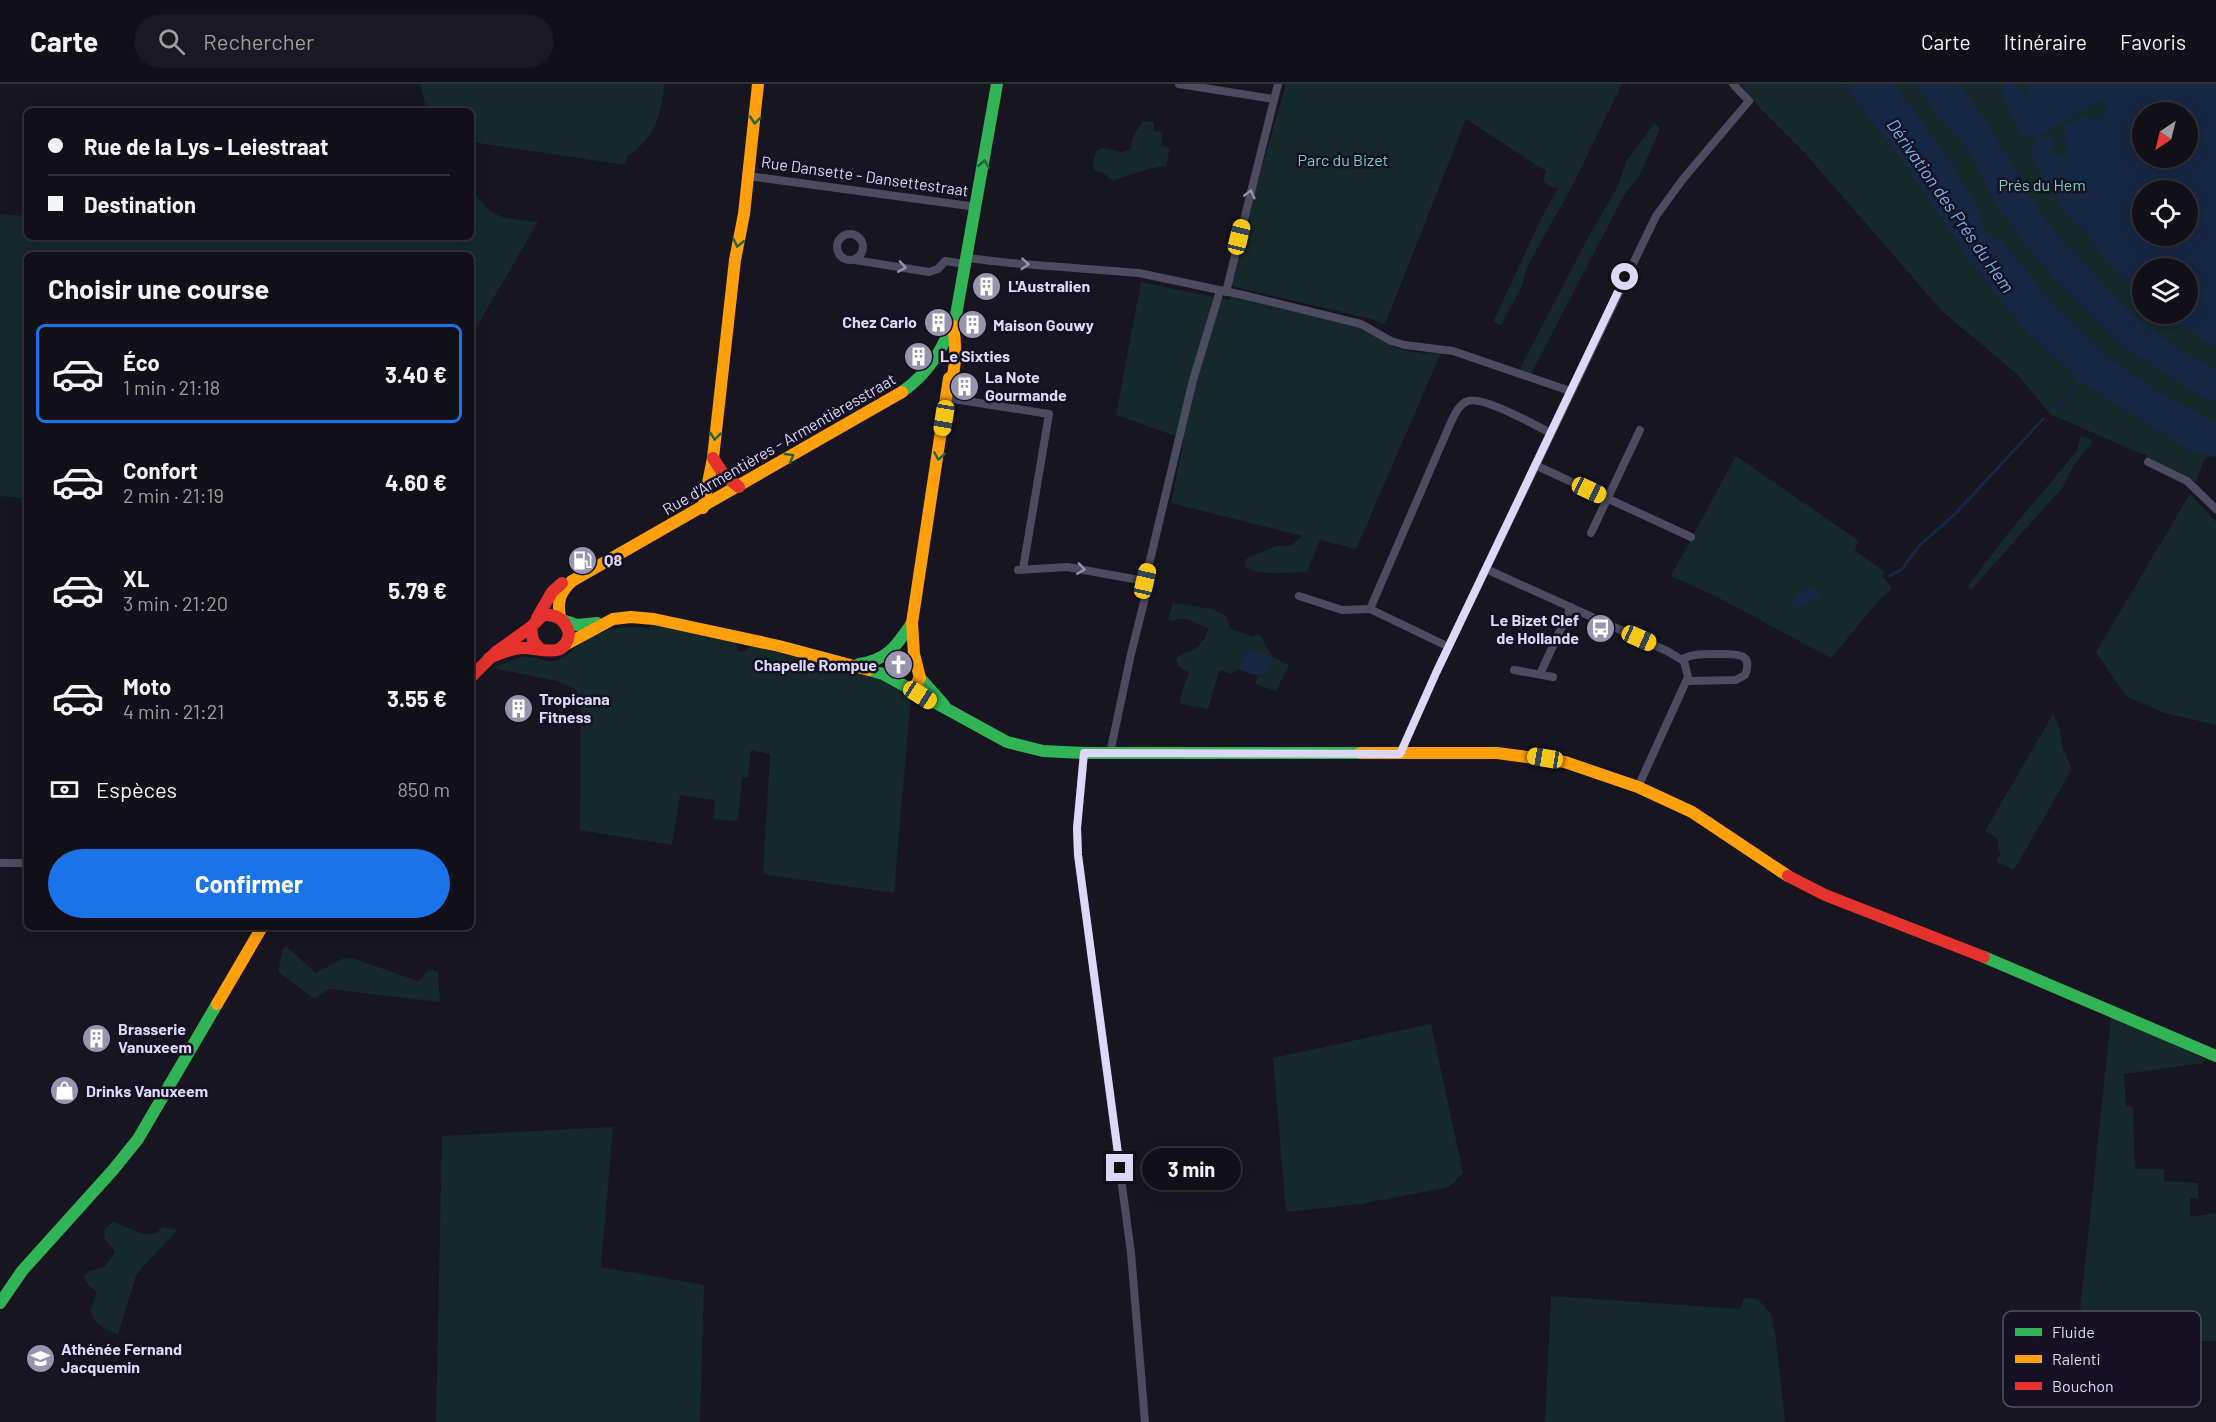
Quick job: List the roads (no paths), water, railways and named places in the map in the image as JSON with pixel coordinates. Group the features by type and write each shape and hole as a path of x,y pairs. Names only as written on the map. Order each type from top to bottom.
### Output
{"street":[{"path":"703,508 712,458 758,84"},
{"name":"Rue d'Armentières - Armentièresstraat","path":"534,622 554,588 561,583 572,582 739,487 905,390 929,368 942,350 958,307 997,84"},
{"path":"1179,84 1274,99"},
{"path":"1110,753 1131,654 1147,598 1148,586 1145,581 1193,380 1223,292 1278,84"},
{"path":"1400,754 1535,465 1656,216 1683,179 1749,102 1733,84"},
{"name":"Rue Dansette - Dansettestraat","path":"748,176 977,207"},
{"path":"855,260 929,272 938,269 945,261 966,261 1138,273 1360,324 1391,341 1453,351 1570,392"},
{"path":"949,710 920,678 914,654 912,623 949,378 952,376 957,351 953,324"},
{"path":"929,368 939,370 949,378"},
{"path":"947,398 1049,414 1020,569 1067,567 1145,581"},
{"path":"1370,609 1459,407 1474,400 1487,403 1551,433"},
{"path":"1591,533 1640,430"},
{"path":"712,458 724,476 739,487"},
{"path":"2148,462 2187,481 2216,509"},
{"path":"1535,465 1691,537"},
{"path":"1486,569 1667,651 1682,659 1687,666 1686,681 1638,787"},
{"path":"563,646 569,633 562,619 558,603 559,595 572,582"},
{"path":"1299,596 1342,610 1370,609 1449,647"},
{"path":"1540,674 1571,608"},
{"path":"474,674 489,658 521,636 534,622 550,614 577,625 646,617 852,664 882,674 991,735 1014,745 1043,751 1084,753 1497,753 1526,755 1565,762 1638,787 1692,812 1786,875 1825,895 2006,965 2216,1056"},
{"path":"534,622 531,639 541,650"},
{"path":"489,658 522,648 553,651 604,622"},
{"path":"852,664 881,660 895,648 912,623"},
{"path":"895,648 903,648 914,654"},
{"path":"1682,659 1696,654 1734,654 1743,657 1748,665 1745,675 1736,680 1686,681"},
{"path":"881,660 882,674"},
{"path":"1514,670 1553,677"},
{"path":"909,688 915,686 920,678"},
{"path":"1084,753 1077,828 1078,855 1131,1254 1145,1422"},
{"path":"0,863 24,862"},
{"path":"0,1303 22,1271 138,1139 260,930"}],"water":[{"name":"Dérivation des Prés du Hem","path":"1847,84 1894,84 1952,163 1976,202 1985,231 2002,241 2051,302 2108,357 2168,398 2216,423 2216,457 2189,450 2084,384 2079,384 2077,377 2030,336 1974,267 1902,161 1856,101"},
{"path":"1915,84 1958,84 1983,116 2049,225 2132,313 2132,324 2145,324 2167,341 2216,370 2216,402 2193,391 2119,344 2056,281 1994,201 1964,144 1931,108"},
{"path":"2003,84 2017,84 2019,90 2027,95 2030,92 2025,84 2216,84 2216,347 2178,324 2198,324 2198,258 2132,258 2132,287 2106,260 2084,228 2073,223 2057,199 2059,188 2050,187 2032,156 2030,151 2039,139 2038,137 2022,136 2008,109 2001,88","holes":["2100,101 2106,104 2106,113 2098,119 2084,116 2066,124 2063,133 2067,143 2066,157 2056,156 2052,151 2054,142 2052,134 2049,139 2042,138 2041,134"]},
{"path":"1813,587 1818,589 1820,598 1796,610 1792,600 1798,593"},
{"path":"1246,649 1273,657 1265,674 1258,676 1238,669"}],"waterway":[{"path":"2052,410 2080,382"},
{"path":"1890,576 1902,569 1919,546 1956,513 2043,419"}],"place":[{"name":"L'Australien","path":"987,286"},
{"name":"Chez Carlo","path":"938,322"},
{"name":"Maison Gouwy","path":"972,325"},
{"name":"Le Sixties","path":"919,356"},
{"name":"La Note Gourmande","path":"964,386"},
{"name":"Q8","path":"583,560"},
{"name":"Le Bizet Clef de Hollande","path":"1600,629"},
{"name":"Chapelle Rompue","path":"898,665"},
{"name":"Tropicana Fitness","path":"518,708"},
{"name":"Brasserie Vanuxeem","path":"97,1038"},
{"name":"Drinks Vanuxeem","path":"65,1091"},
{"name":"Athénée Fernand Jacquemin","path":"40,1358"}],"park label":[{"name":"Parc du Bizet","path":"1343,160"},
{"name":"Prés du Hem","path":"2042,185"}]}
